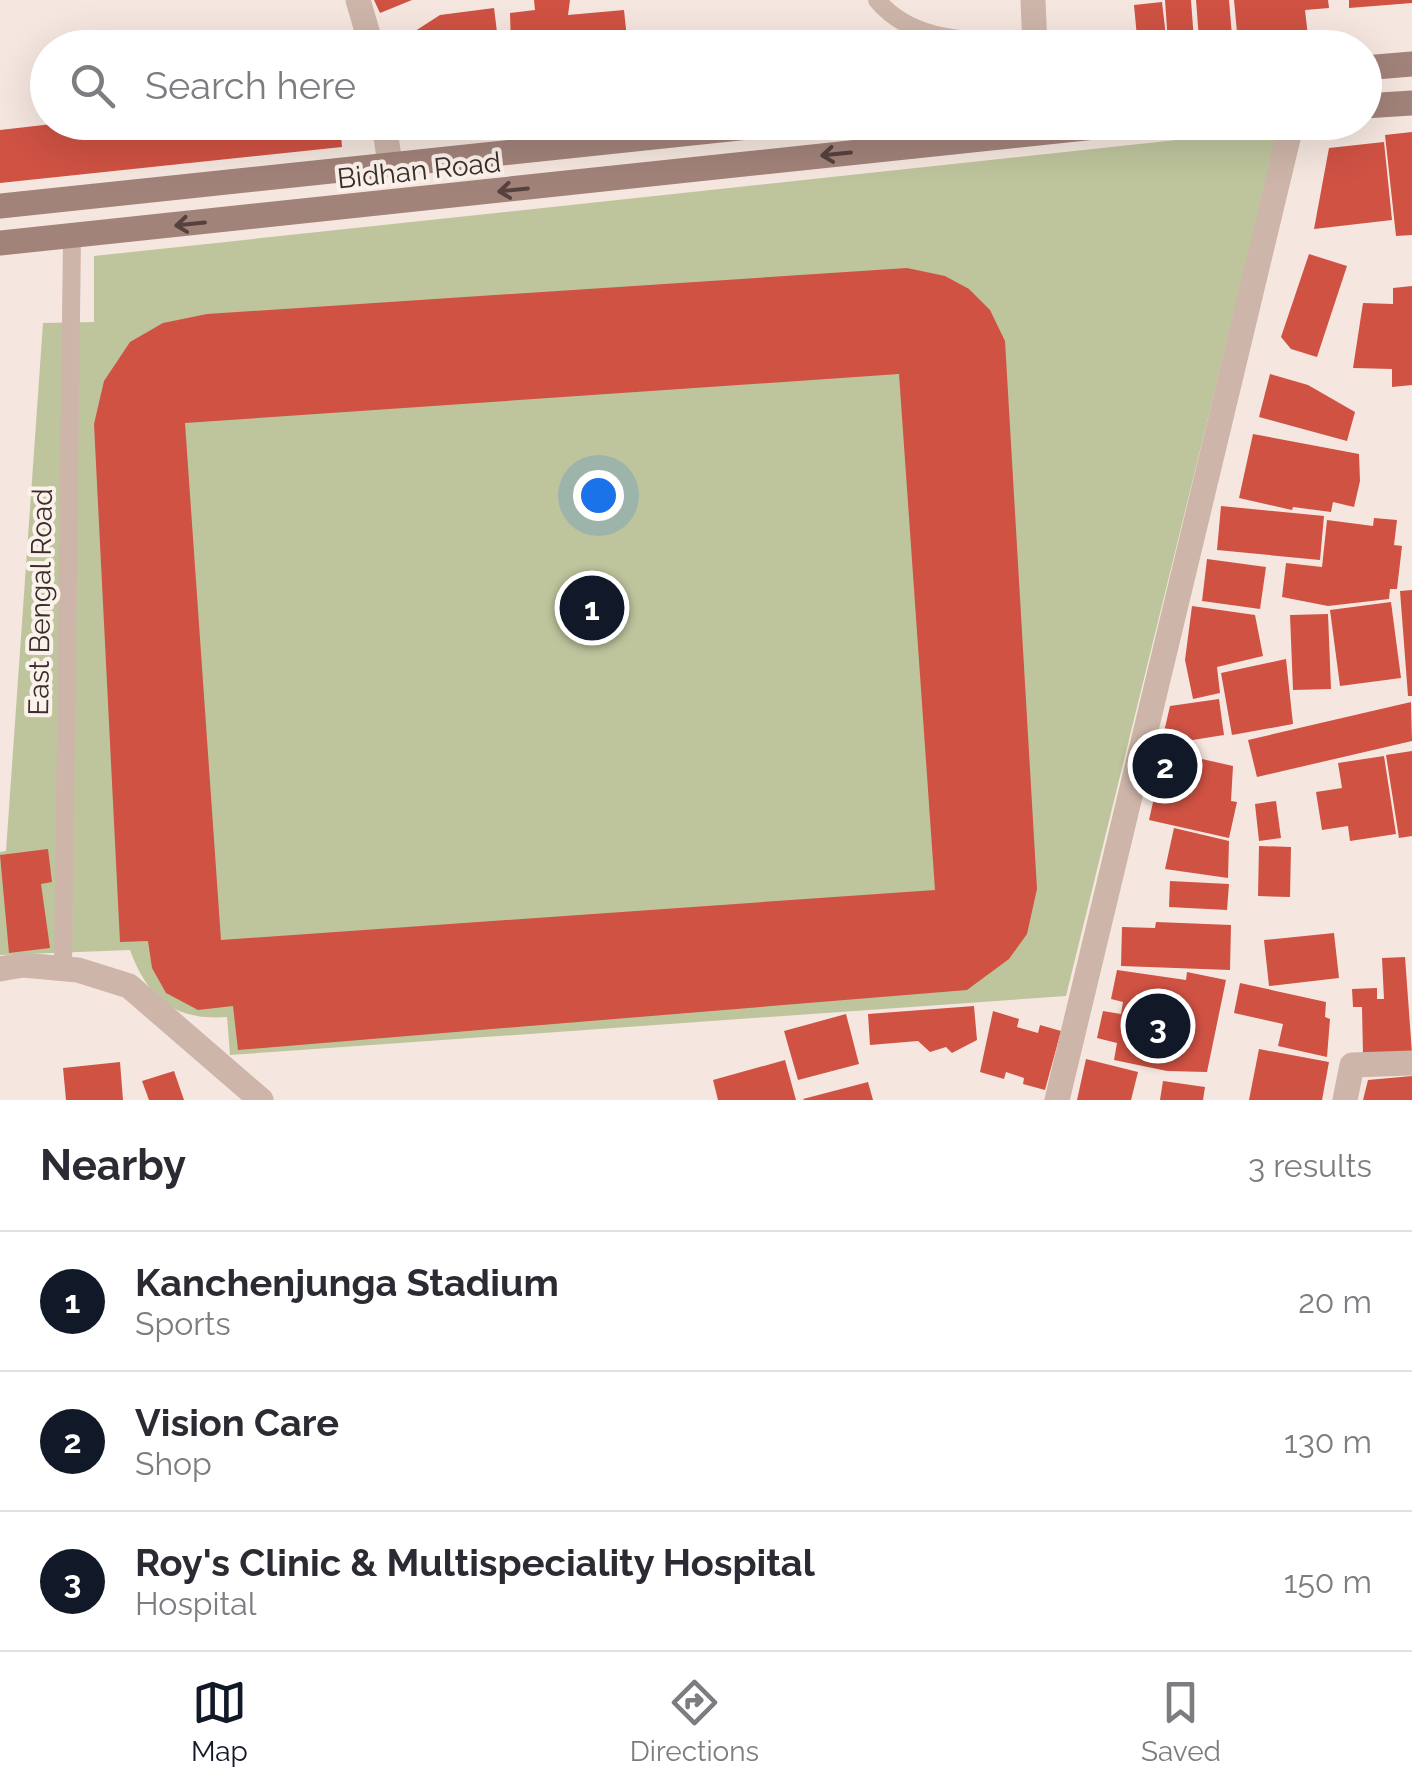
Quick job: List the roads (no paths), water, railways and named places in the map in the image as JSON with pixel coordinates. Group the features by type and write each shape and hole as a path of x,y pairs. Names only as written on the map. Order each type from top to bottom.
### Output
{"main road":[{"path":"1382,66 1412,64"},
{"path":"1382,104 1412,102"},
{"name":"Bidhan Road","path":"0,206 632,140"},
{"path":"792,140 794,159"},
{"name":"Bidhan Road","path":"0,243 973,140"},
{"path":"390,166 394,203"}],"street":[{"path":"358,0 367,30"},
{"path":"1034,0 1035,30"},
{"path":"386,140 390,166"},
{"path":"1057,1100 1288,140"},
{"path":"0,968 22,965 64,969 129,986 261,1100"},
{"path":"1345,1100 1352,1065 1412,1063"}],"lane":[{"path":"877,0 906,24 921,30"},
{"name":"East Bengal Road","path":"64,969 72,237"}],"place":[{"name":"Kanchenjunga Stadium","path":"592,608"},
{"name":"Vision Care","path":"1165,766"},
{"name":"Roy's Clinic & Multispeciality Hospital","path":"1158,1026"}]}
